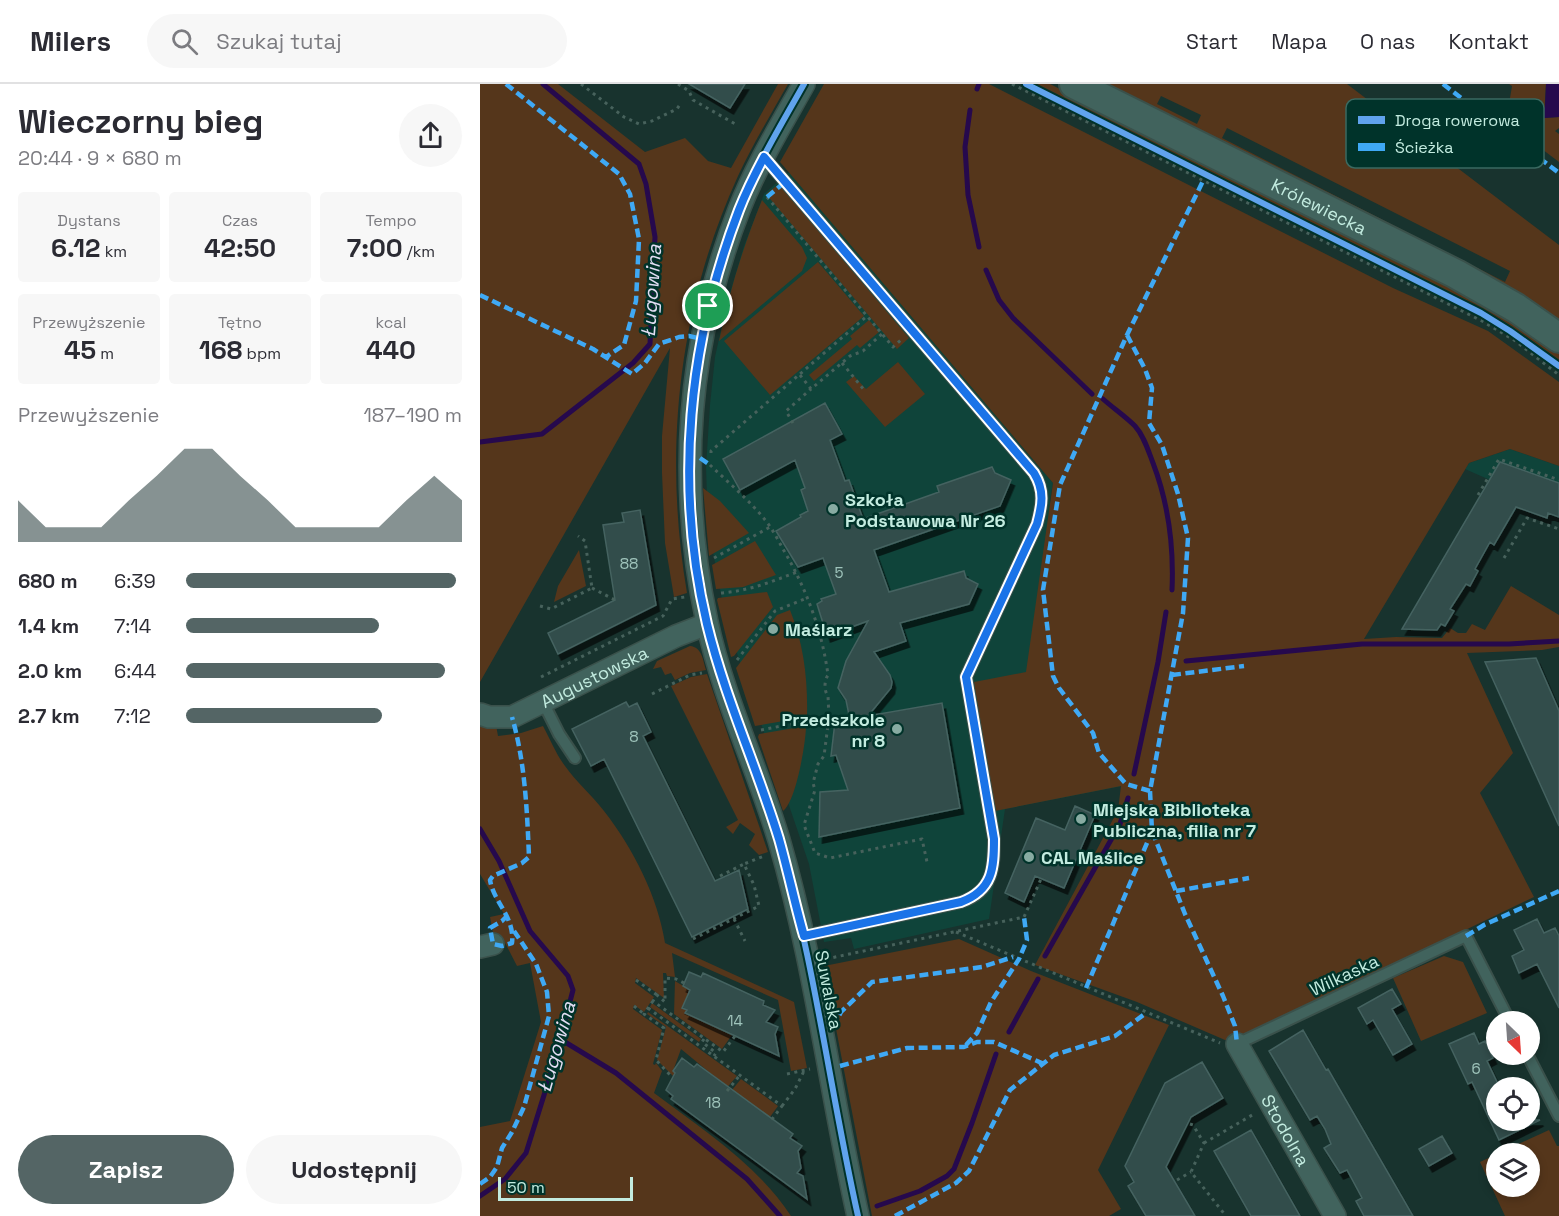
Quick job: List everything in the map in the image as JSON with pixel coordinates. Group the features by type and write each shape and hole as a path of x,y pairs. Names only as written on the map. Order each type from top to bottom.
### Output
{"street":[{"name":"Suwalska","path":"804,84 764,157 740,208 720,264 697,361 690,424 690,506 696,596 778,839 804,936 858,1216"},
{"name":"Królewiecka","path":"1074,84 1456,274 1516,308 1559,338"},
{"name":"Augustowska","path":"480,714 489,717 512,717 676,636 707,624"},
{"name":"Stodolna","path":"1231,1045 1335,1216"}],"lane":[{"path":"764,157 913,330 1042,485 1041,508 1037,524 966,677 994,839 994,862 986,885 970,898 804,936"},
{"path":"543,702 559,734 575,758"},
{"name":"Wilkaska","path":"1231,1045 1466,936 1504,1011"},
{"path":"1533,1065 1559,1116"}],"path":[{"path":"581,84 624,117 639,124 652,121 677,109 681,102"},
{"path":"678,84 689,91 693,100 737,125"},
{"path":"1012,84 1482,321 1514,340 1559,375"},
{"path":"1026,84 1481,313 1559,366"},
{"path":"767,197 893,347 913,330"},
{"path":"867,316 711,451 710,465 755,508 770,527 797,572 825,660 828,675 825,679 829,717 824,756 818,764 813,783 815,790 804,825 814,852 830,858 922,839 927,862"},
{"path":"793,423 786,411 850,356 862,351 882,334"},
{"path":"842,363 865,391"},
{"path":"800,375 812,389"},
{"path":"1478,495 1498,459 1559,480"},
{"path":"1504,558 1527,518 1559,529"},
{"path":"707,561 770,527"},
{"path":"578,536 585,542 592,588"},
{"path":"541,677 663,616 672,599 741,591 765,585 797,572"},
{"path":"592,588 615,600"},
{"path":"540,606 551,609 592,588"},
{"path":"731,668 775,611 807,598"},
{"path":"652,694 690,675 710,672"},
{"path":"753,732 829,717"},
{"path":"720,876 772,853"},
{"path":"693,939 759,906 754,885 744,864"},
{"path":"820,960 1024,917 1041,879"},
{"path":"734,919 746,941"},
{"path":"956,932 1231,1045"},
{"path":"636,980 665,1002 665,978 676,979 684,984"},
{"path":"644,1014 657,995"},
{"path":"652,1001 723,1052 735,1036"},
{"path":"634,1006 664,1028 656,1060 672,1077"},
{"path":"648,1008 782,1106"},
{"path":"704,1039 702,1042 716,1053 714,1056"},
{"path":"787,1074 818,1067"},
{"path":"770,1122 795,1089 804,1071"},
{"path":"727,1091 740,1075"},
{"path":"1177,1180 1191,1172 1203,1143 1253,1115"},
{"path":"1190,1124 1193,1125 1203,1143"},
{"path":"1191,1172 1226,1216"}],"shaded area":[{"path":"480,84 558,84 645,152 685,138 708,161 731,168 778,84 788,84 738,176 701,277 689,328 681,381 676,487 687,593 674,597 665,543 662,436 670,348 480,682"},
{"path":"824,84 989,84 1393,288 1488,331 1559,382 1559,466 1510,449 1469,463 1364,639 1442,638 1450,628 1458,633 1466,633 1472,624 1485,630 1511,586 1559,615 1559,647 1542,650 1467,653 1513,753 1480,793 1534,897 1235,1041 1225,1040 1137,1002 1035,965 1118,810 1121,786 995,811 974,682 1026,672 1053,483 780,162"},
{"path":"1033,84 1050,84 1487,304 1559,352 1559,361 1483,310"},
{"path":"1097,84 1347,84 1367,99 1346,99 1346,168 1458,168 1559,245 1559,326","holes":["1161,96 1201,115 1197,124 1157,104","1227,128 1510,271 1505,282 1222,138"]},
{"path":"1509,84 1546,84 1544,118 1544,99 1510,99 1512,86"},
{"path":"1546,84 1559,84 1559,117 1544,118"},
{"path":"1559,117 1559,128 1555,131 1559,134 1559,162 1544,151 1544,118"},
{"path":"789,172 1053,483 1050,500 1122,786 1005,809 989,919 854,949 851,938 824,942 809,864 726,621 708,525 706,467 710,405 715,357 727,303 744,246 764,194"},
{"path":"779,184 909,338 897,349 766,194"},
{"path":"762,200 802,247 807,258 802,271 719,341 737,270"},
{"path":"818,262 864,316 770,395 724,341"},
{"path":"869,320 879,332 860,348 857,345 814,381 809,375 852,339 850,336"},
{"path":"898,362 925,394 885,427 846,382 854,376 866,389"},
{"path":"1510,449 1559,466 1559,483 1490,480 1465,469 1469,463"},
{"path":"703,488 720,501 749,533 709,556"},
{"path":"755,541 776,575 743,587 716,589 712,565"},
{"path":"579,550 586,586 554,602 558,586"},
{"path":"767,592 773,607 731,657 718,598"},
{"path":"790,610 799,636 804,663 807,717 755,726 736,668 777,615"},
{"path":"690,646 700,651 706,670 690,673 675,680 671,673 665,675 661,667 653,669 657,661"},
{"path":"707,674 768,852 759,855 749,845 755,834 740,823 733,834 726,827 738,820 671,686 691,677"},
{"path":"480,723 496,725 498,736 521,733 543,726 562,761 615,825 634,857 657,908 665,943 794,1002 807,1068 791,1071 778,1000 672,953 675,977 663,973 664,998 636,978 635,983 654,997 644,1012 634,1005 633,1009 662,1030 653,1064 656,1063 662,1071 654,1093 728,1148 762,1180 791,1216 480,1216 480,1127 510,1121 541,1022 530,963 517,966 502,937 494,938 490,917 504,914 480,874"},
{"path":"806,726 796,784 788,805 783,811 758,737 759,734"},
{"path":"959,939 1031,971 1169,1025 1098,1170 1121,1209 1109,1216 872,1216 824,966"},
{"path":"1444,956 1463,962 1486,1013 1421,1041 1393,978"},
{"path":"675,981 690,990 683,1007 687,1010 685,1013 720,1025 719,1028 732,1035 722,1049 674,1014"},
{"path":"652,1003 701,1039 699,1042 650,1007"},
{"path":"648,1012 737,1076 725,1090 721,1082 681,1049 673,1076 657,1060 666,1027 647,1014"},
{"path":"741,1079 778,1106 767,1121 732,1090"},
{"path":"1549,1130 1559,1146 1559,1216 1505,1216 1496,1197 1540,1197 1540,1143 1521,1143"},
{"path":"1486,1159 1486,1175 1480,1162"}],"building":[{"path":"689,84 745,84 730,108"},
{"path":"825,403 842,434 830,440 845,481 849,480 863,519 939,492 937,486 992,467 995,473 1011,480 1000,506 874,550 889,592 964,571 966,578 978,584 969,604 900,623 906,641 874,652 890,675 892,682 891,688 868,716 942,703 960,808 819,837 820,792 848,790 836,755 831,756 835,722 850,720 846,700 838,688 846,661 868,621 827,636 817,604 822,601 821,599 836,594 823,558 798,567 776,531 808,511 801,490 805,488 795,460 740,490 723,459"},
{"path":"1500,462 1559,483 1559,517 1548,513 1547,518 1516,507 1494,545 1490,542 1475,569 1478,571 1470,586 1466,584 1450,609 1454,611 1445,626 1441,624 1437,630 1402,629"},
{"path":"640,510 656,605 558,654 548,633 615,600 603,525 624,522 622,513"},
{"path":"1536,658 1559,711 1559,826 1485,662"},
{"path":"626,702 629,707 637,703 651,732 643,736 715,881 739,870 748,909 692,937 604,759 591,766 572,729"},
{"path":"1075,806 1095,815 1064,888 1035,876 1024,902 1005,893 1036,818 1065,830"},
{"path":"1537,919 1544,933 1555,928 1559,936 1559,1008 1537,964 1519,973 1512,956 1524,950 1514,930"},
{"path":"689,972 701,977 703,973 764,1001 763,1005 775,1010 766,1022 778,1027 775,1034 779,1056 685,1013 687,1010 682,1008 690,990 683,986"},
{"path":"1392,989 1401,1004 1392,1009 1412,1044 1393,1055 1373,1020 1367,1024 1358,1008"},
{"path":"1303,1030 1413,1216 1364,1216 1356,1201 1362,1198 1347,1170 1340,1173 1324,1148 1331,1144 1325,1129 1317,1116 1310,1120 1269,1051"},
{"path":"1474,1033 1479,1044 1485,1041 1486,1065 1489,1065 1495,1077 1486,1077 1486,1112 1472,1082 1468,1084 1449,1044"},
{"path":"682,1058 694,1067 697,1064 793,1134 790,1138 802,1146 798,1151 801,1168 797,1173 803,1176 807,1199 671,1099 673,1096 666,1090 675,1073 673,1071"},
{"path":"1202,1062 1223,1098 1191,1117 1166,1167 1195,1216 1146,1216 1128,1186 1134,1182 1125,1166 1165,1083"},
{"path":"1251,1130 1300,1216 1251,1216 1214,1151"},
{"path":"1495,1131 1517,1131 1499,1140"},
{"path":"1442,1136 1452,1153 1429,1166 1419,1149"}],"waterway":[{"name":"Ługowina","path":"480,442 542,434 633,363 650,344 655,237 646,184 639,164 543,84"},
{"path":"977,89 979,84"},
{"path":"970,110 965,147 968,195 979,247"},
{"path":"986,270 999,300 1013,318 1092,394"},
{"path":"1103,399 1135,426 1146,443 1163,494 1169,525 1172,590"},
{"path":"1134,774 1158,662 1166,612"},
{"path":"1186,661 1362,644 1509,644 1559,641"},
{"path":"1045,956 1120,824 1128,798"},
{"name":"Ługowina","path":"480,829 499,861 530,931 568,976 573,990 554,1063 526,1153 505,1179 480,1196"},
{"path":"1009,1032 1038,979"},
{"path":"560,1039 616,1073 747,1179 780,1216"},
{"path":"877,1206 920,1191 947,1176 954,1169 996,1054"}],"marked path":[{"path":"506,84 619,174 630,194 639,239 636,301 624,345 606,357"},
{"path":"1443,84 1463,99"},
{"path":"1544,161 1559,173"},
{"path":"1150,791 1126,784 1099,753 1093,733 1059,688 1053,676 1043,590 1060,485 1127,335 1203,181"},
{"path":"767,197 785,182"},
{"path":"480,295 593,349 632,374 645,363 659,344 679,337 689,336 702,339"},
{"path":"1127,335 1152,388 1149,423 1162,445 1178,494 1188,538 1183,613 1150,791 1152,831 1185,914 1235,1026 1237,1044"},
{"path":"700,458 710,465"},
{"path":"1172,675 1244,666"},
{"path":"508,915 502,921 490,928 493,944 502,946 512,943 512,934 510,925 507,918 504,910 490,880 493,876 522,863 529,857 523,768 512,717"},
{"path":"1086,988 1152,831"},
{"path":"1176,891 1249,878"},
{"path":"1466,936 1484,925 1559,891"},
{"path":"966,1045 977,1033 991,1002 1019,959 1027,940 1024,917"},
{"path":"480,1184 490,1177 497,1167 502,1148 524,1107 549,1016 547,992 536,964 514,931"},
{"path":"833,1027 841,1012 872,982 982,967 1013,957"},
{"path":"895,1216 956,1183 969,1171 1010,1090 1054,1055 1115,1036 1146,1013"},
{"path":"840,1066 907,1048 964,1047 977,1042 994,1042 1044,1064"}],"cycle path":[{"path":"804,84 753,178 721,260 698,362 692,414 690,465 692,517 698,570 714,650 779,840 803,933 858,1216"},
{"path":"1026,84 1481,313 1559,366"}],"place":[{"name":"Szkoła Podstawowa Nr 26","path":"833,509"},
{"name":"Maślarz","path":"773,629"},
{"name":"Przedszkole nr 8","path":"897,729"},
{"name":"Miejska Biblioteka Publiczna, filia nr 7","path":"1081,819"},
{"name":"CAL Maślice","path":"1029,857"}],"route":[{"path":"764,157 913,330 1042,485 1041,508 1037,524 966,677 994,839 994,862 986,885 981,891 961,902 804,936 778,839 720,671 707,624 696,557 690,506 690,424 697,361 708,306 740,208 764,157"}]}
